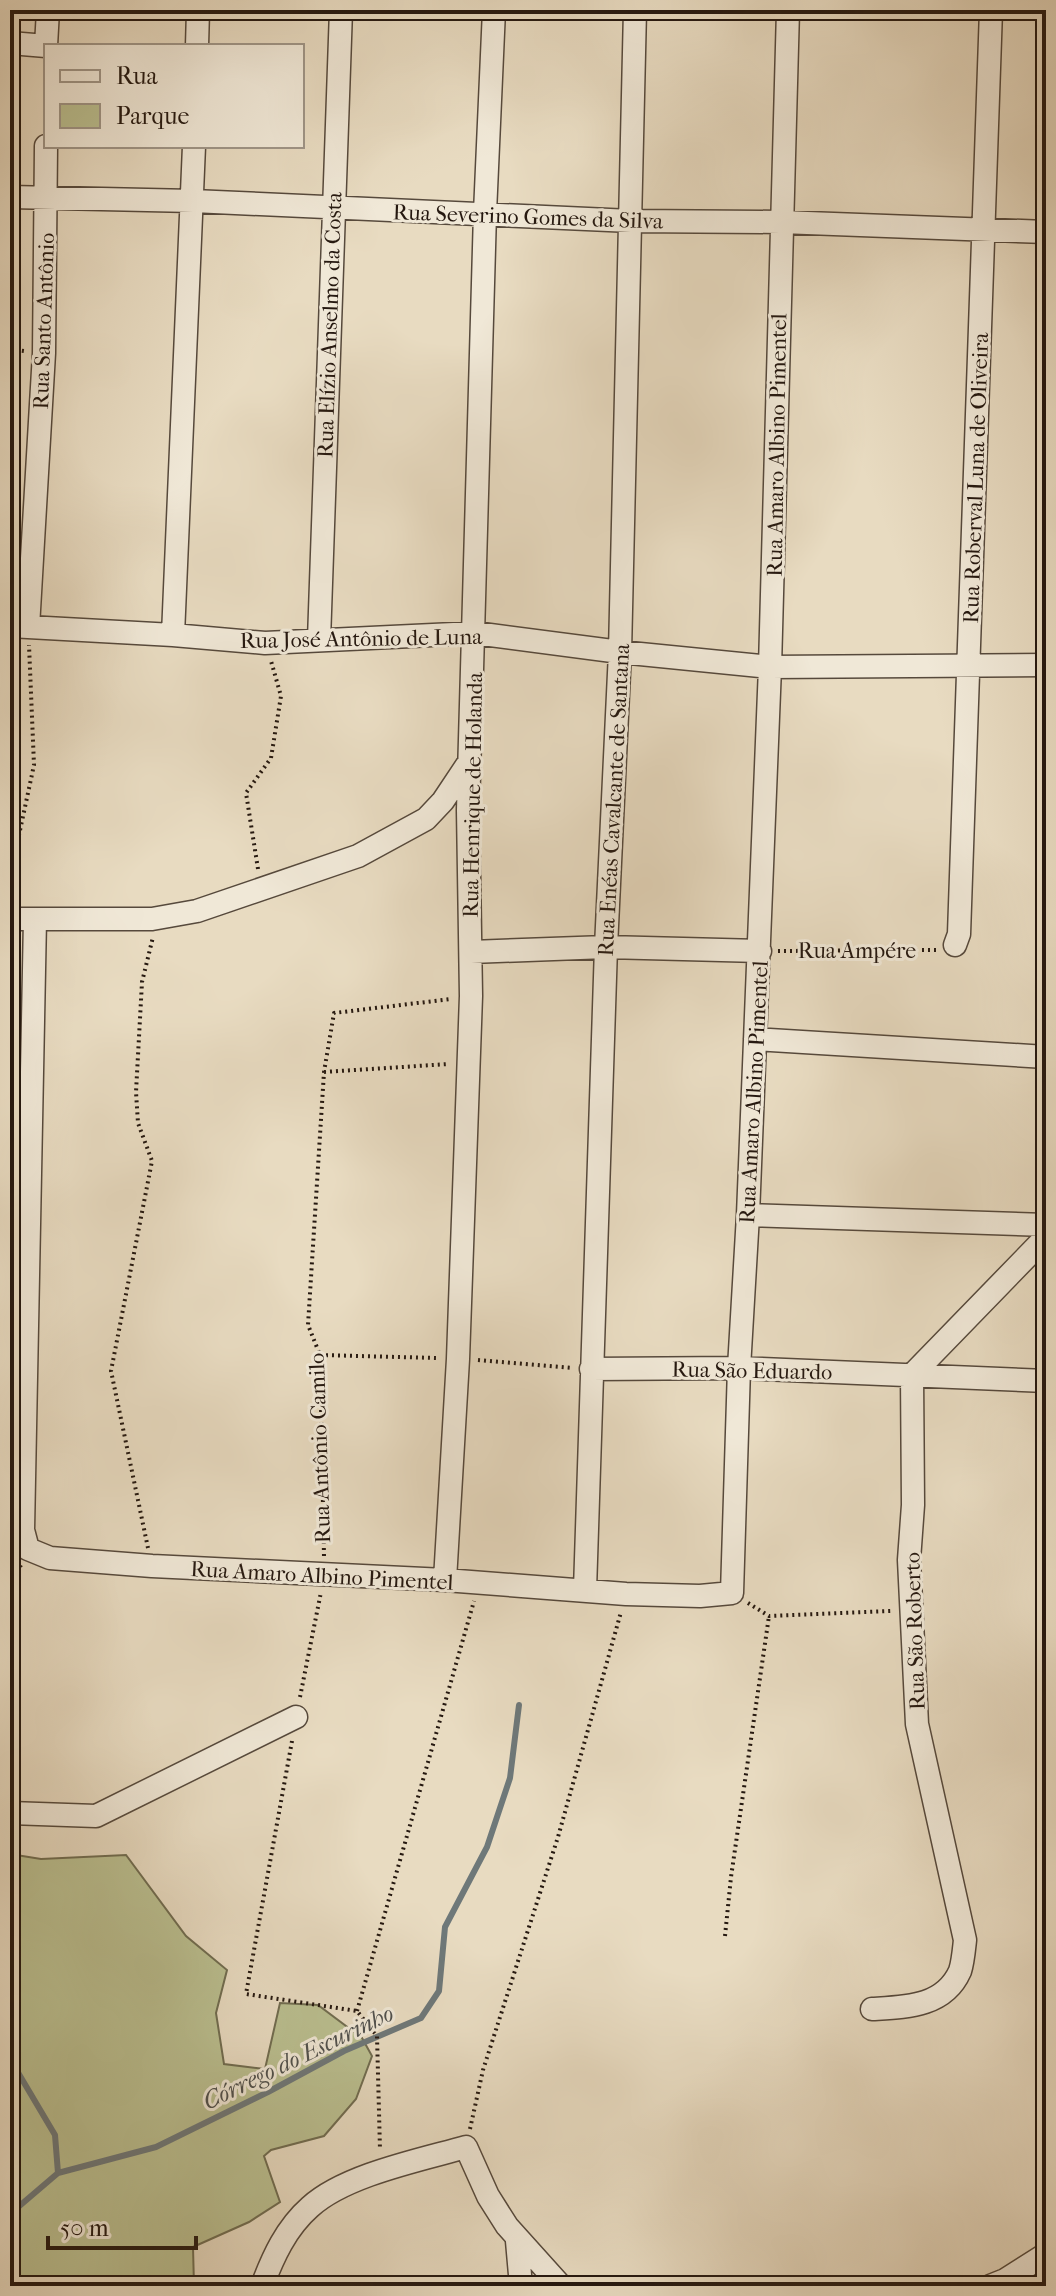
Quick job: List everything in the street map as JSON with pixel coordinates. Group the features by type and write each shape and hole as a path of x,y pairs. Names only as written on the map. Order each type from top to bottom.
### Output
{"street":[{"path":"46,44 48,10"},
{"path":"197,44 198,10"},
{"name":"Rua Elízio Anselmo da Costa","path":"319,640 341,10"},
{"name":"Rua Henrique de Holanda","path":"445,1580 458,1359 471,996 468,810 485,213 494,10"},
{"name":"Rua Enéas Cavalcante de Santana","path":"585,1590 606,947 620,652 635,10"},
{"name":"Rua Amaro Albino Pimentel","path":"28,1549 50,1558 152,1566 445,1580 626,1594 700,1596 732,1593 739,1368 760,951 788,10"},
{"name":"Rua Roberval Luna de Oliveira","path":"955,945 959,934 991,10"},
{"path":"10,43 44,46"},
{"name":"Rua Santo Antônio","path":"19,627 44,353 46,148"},
{"path":"173,635 194,148"},
{"name":"Rua Severino Gomes da Silva","path":"10,197 193,201 631,221 781,222 1046,232"},
{"name":"Rua José Antônio de Luna","path":"19,627 265,643 475,633 770,667 1046,665"},
{"path":"10,919 152,919 197,911 358,856 426,819 443,801 470,761"},
{"path":"28,1549 23,1530 35,919"},
{"path":"471,952 606,947 760,951"},
{"path":"755,1039 1046,1057"},
{"path":"748,1215 1046,1225"},
{"path":"912,1375 1046,1237"},
{"name":"Rua São Eduardo","path":"591,1369 739,1368 1046,1381"},
{"name":"Rua São Roberto","path":"872,2009 913,2007 944,1995 960,1970 965,1940 917,1724 909,1560 913,1505 912,1375"},
{"path":"10,1813 96,1816 296,1717"},
{"path":"262,2286 274,2256 293,2226 311,2206 338,2189 380,2172 466,2147 488,2196 512,2234 561,2286"},
{"path":"512,2234 521,2286"},
{"path":"990,2286 1046,2254"}],"path":[{"path":"10,877 34,765 19,627"},
{"path":"261,889 246,793 271,758 281,696 265,643"},
{"path":"152,919 154,933 142,982 136,1092 138,1123 152,1161 111,1371 152,1566"},
{"name":"Rua Ampére","path":"760,951 945,950 955,945"},
{"name":"Rua Antônio Camilo","path":"357,2011 246,1994 324,1574 320,1355 308,1325 324,1072 334,1013 471,996"},
{"path":"324,1072 468,1063"},
{"path":"320,1355 458,1359 591,1369"},
{"path":"10,1636 11,1582 28,1549"},
{"path":"380,2172 377,2036 357,2011 479,1583"},
{"path":"732,1593 769,1616 913,1610"},
{"path":"466,2147 483,2070 558,1837 626,1594"},
{"path":"725,1936 769,1616"}],"green space":[{"path":"10,1854 41,1859 126,1855 186,1936 227,1970 216,2013 224,2064 265,2069 280,2003 318,2005 362,2038 372,2056 356,2099 324,2136 271,2150 264,2156 280,2202 249,2222 193,2247 194,2286 111,2286 108,2283 98,2286 17,2286 10,2273"}],"waterway":[{"name":"Córrego do Escurinho","path":"58,2173 156,2147 344,2051 421,2018 439,1991 445,1927 487,1847 510,1778 519,1705"},
{"path":"10,2059 55,2135 58,2173 10,2214"}]}
